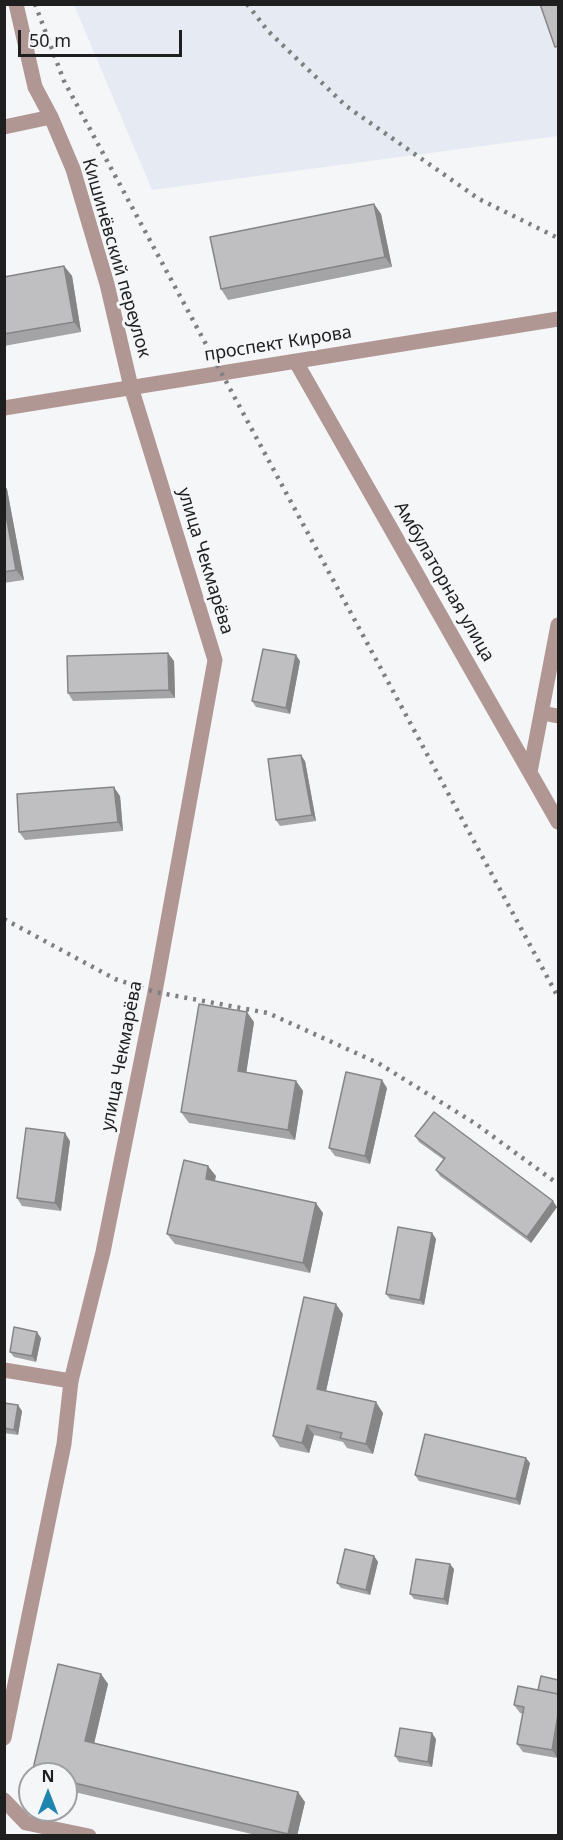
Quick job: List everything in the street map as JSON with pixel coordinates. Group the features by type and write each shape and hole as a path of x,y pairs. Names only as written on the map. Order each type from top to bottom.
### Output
{"street":[{"name":"Кишинёвский переулок","path":"16,4 34,87 51,117 77,181 107,284 131,387"},
{"path":"4,127 51,117"},
{"name":"проспект Кирова","path":"4,408 558,319"},
{"name":"Амбулаторная улица","path":"296,362 558,822"},
{"name":"улица Чекмарёва","path":"4,1738 64,1444 71,1381 103,1252 136,1086 215,660 131,387"},
{"path":"530,772 558,626"},
{"path":"542,712 558,716"},
{"path":"4,1370 71,1381"},
{"path":"4,1800 26,1823 89,1836"}],"shaded area":[{"path":"74,5 558,5 558,136 152,190"}],"building":[{"path":"540,4 558,4 558,46 555,47"},
{"path":"374,204 385,257 221,289 210,237"},
{"path":"64,266 74,322 4,334 4,277"},
{"path":"4,504 16,570 4,572"},
{"path":"263,649 296,655 286,708 252,701"},
{"path":"168,653 169,690 68,693 67,656"},
{"path":"301,755 312,815 276,820 268,759"},
{"path":"114,787 118,822 19,832 17,794"},
{"path":"199,1004 247,1012 238,1071 296,1081 288,1130 181,1112"},
{"path":"346,1072 382,1080 365,1156 329,1148"},
{"path":"434,1112 553,1201 527,1237 436,1170 445,1158 415,1136"},
{"path":"26,1128 65,1133 55,1203 17,1198"},
{"path":"184,1160 208,1166 206,1179 316,1203 303,1263 167,1234"},
{"path":"398,1227 432,1233 420,1300 386,1294"},
{"path":"304,1297 336,1304 317,1389 376,1402 366,1444 340,1438 342,1433 307,1425 302,1443 273,1436"},
{"path":"14,1327 37,1332 32,1356 10,1352"},
{"path":"4,1403 18,1405 14,1430 4,1428"},
{"path":"425,1434 526,1458 516,1499 415,1475"},
{"path":"345,1549 374,1556 366,1590 337,1583"},
{"path":"416,1559 450,1564 444,1599 410,1594"},
{"path":"58,1664 101,1674 85,1741 298,1792 288,1834 78,1784 78,1762 35,1762"},
{"path":"541,1676 558,1680 558,1694 538,1690"},
{"path":"518,1686 558,1694 558,1714 552,1750 517,1744 524,1707 514,1705"},
{"path":"400,1728 432,1733 428,1762 395,1756"}],"railway":[{"path":"35,4 64,81 558,997"},
{"path":"247,4 268,31 346,106 479,199 558,238"},
{"path":"4,919 115,979 155,992 268,1013 378,1063 476,1124 558,1184"}]}
